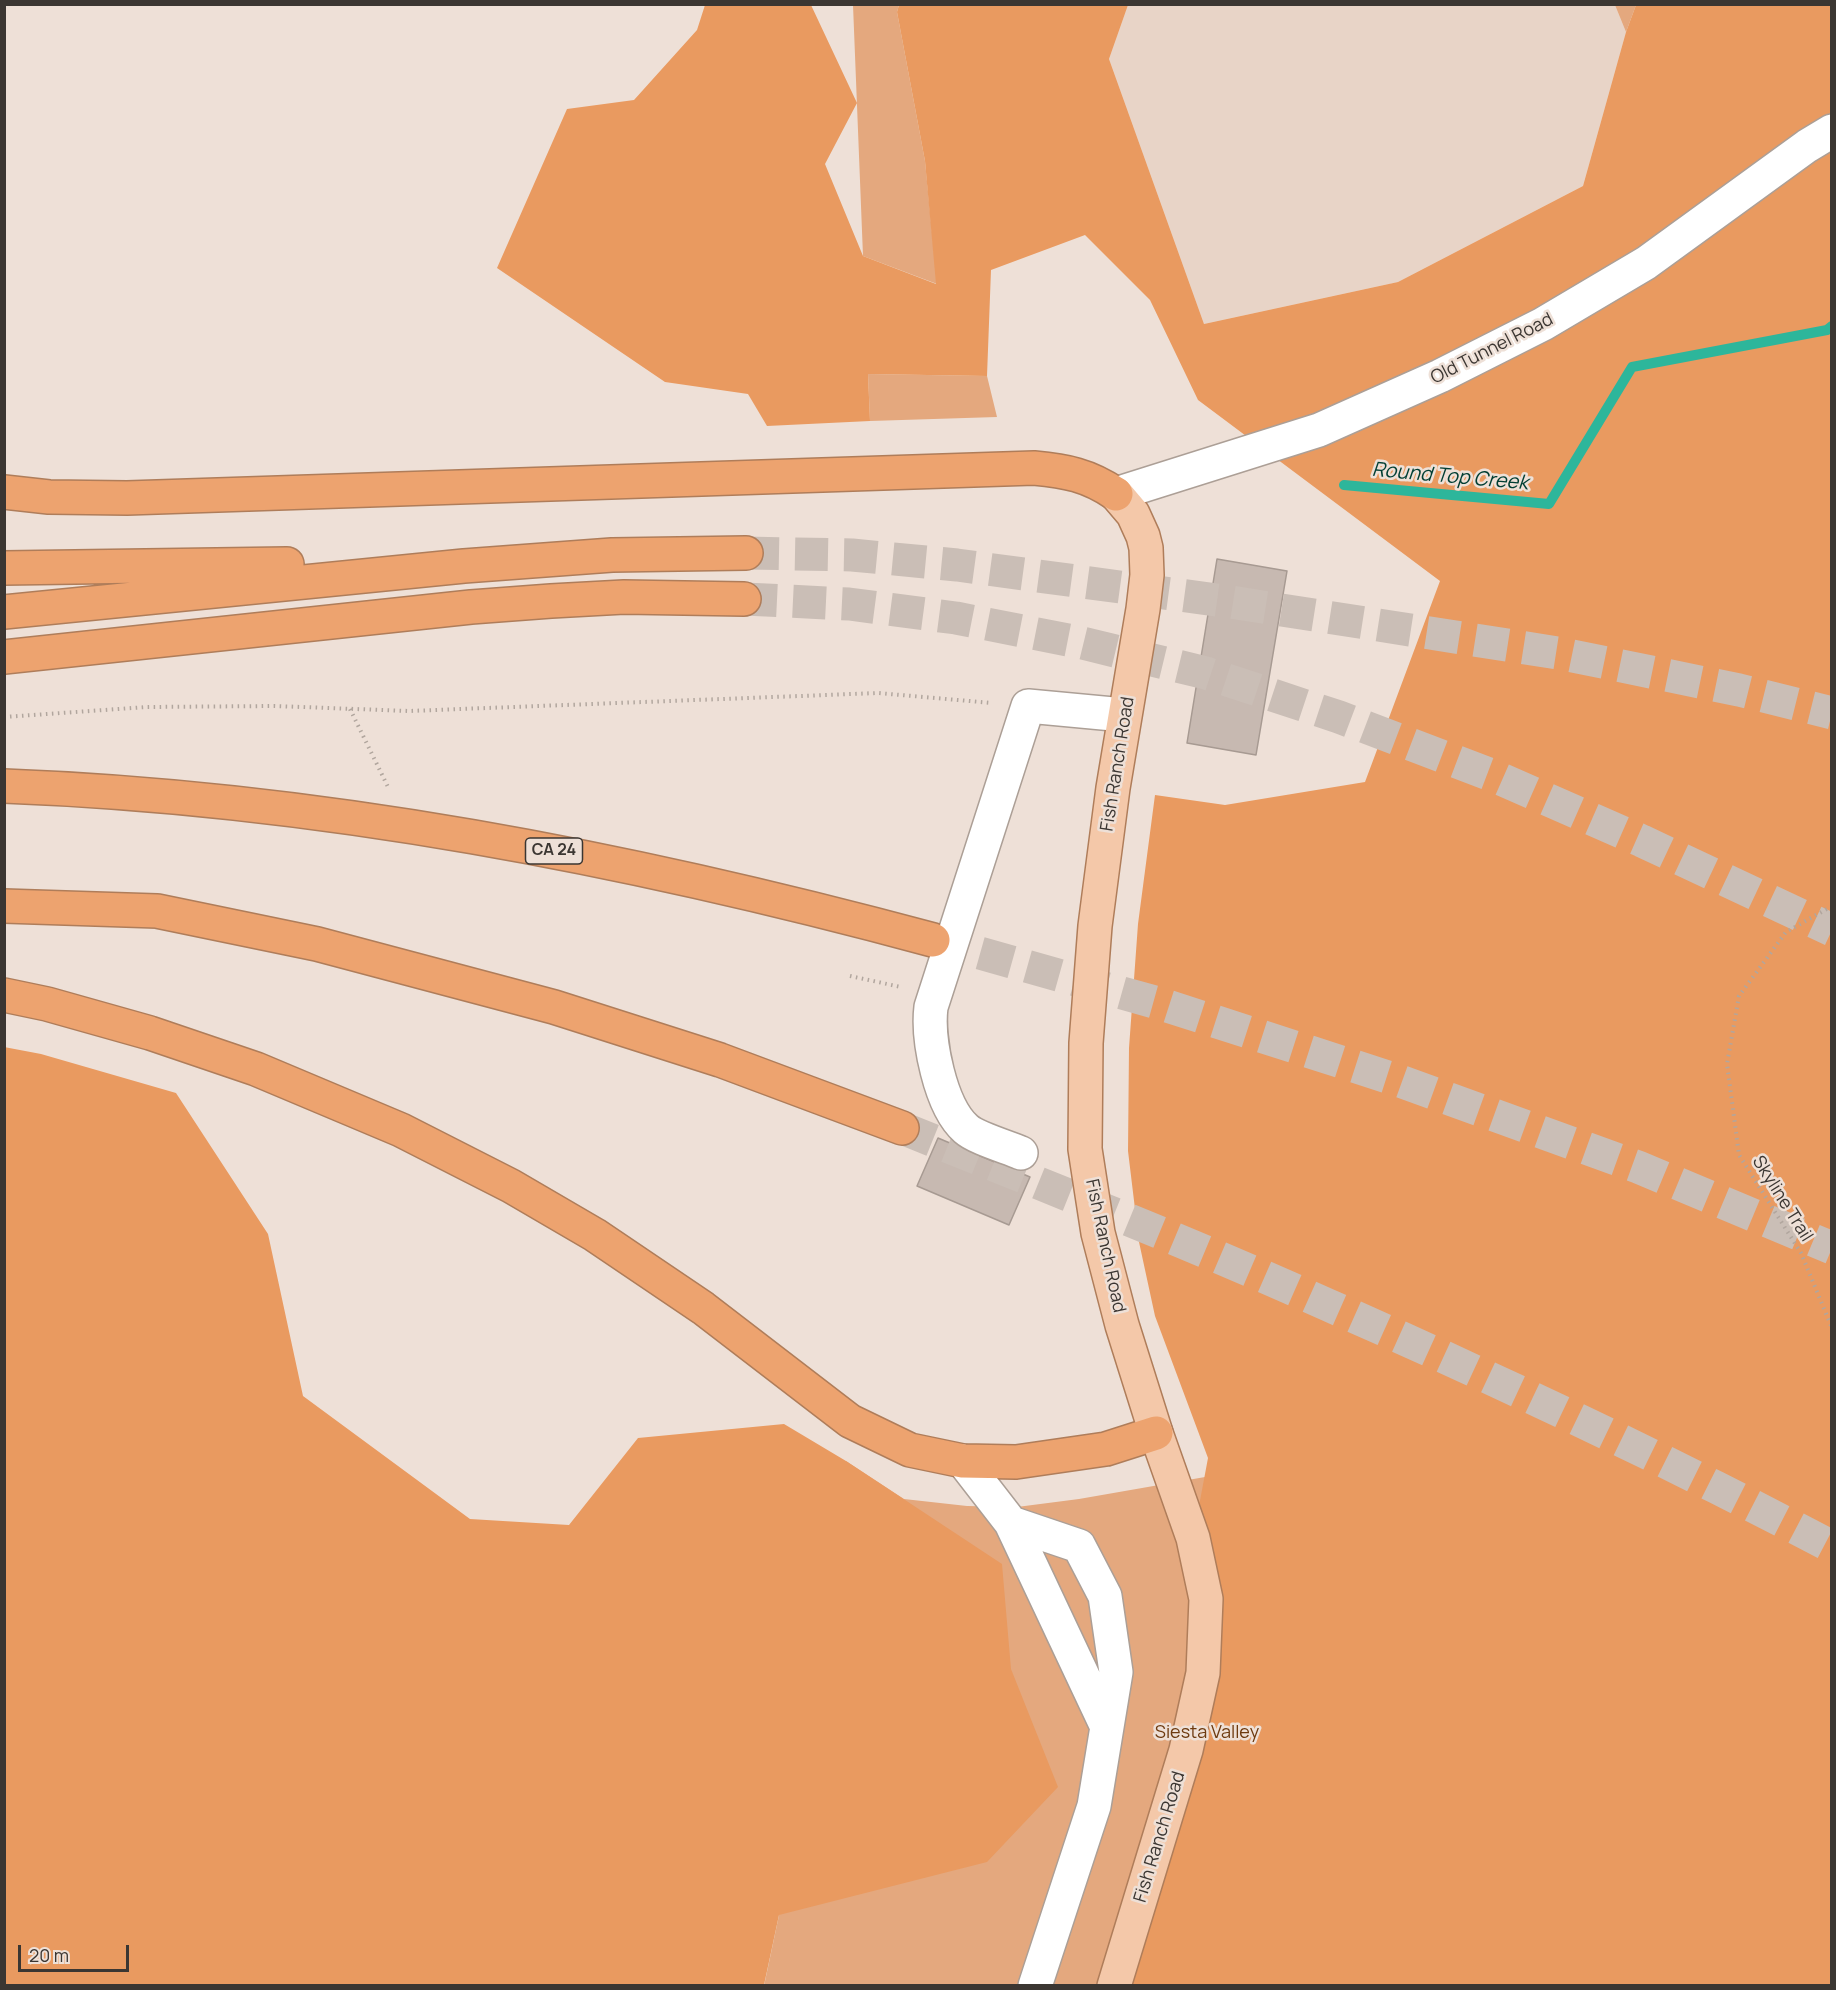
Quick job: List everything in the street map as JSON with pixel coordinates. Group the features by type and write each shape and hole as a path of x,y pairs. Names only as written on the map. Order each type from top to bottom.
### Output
{"highway":[{"path":"4,492 49,497 127,498 1034,468 1069,472 1082,476 1116,494"},
{"path":"4,568 529,560 657,554 746,553"},
{"path":"4,612 529,560"},
{"path":"4,657 529,602 624,597 744,600"},
{"name":"CA 24","path":"4,786 88,790 236,803 408,826 650,870 813,908 933,940"},
{"path":"4,884 157,911 317,944 554,1006 720,1060 902,1128"},
{"path":"4,906 157,911"},
{"path":"4,995 48,1004 160,1036 256,1069 401,1130 511,1186 595,1235 703,1308 850,1421 910,1450 963,1461 1016,1462 1106,1449 1156,1433"}],"main road":[{"name":"Fish Ranch Road","path":"1114,1986 1186,1750 1203,1673 1206,1599 1193,1538 1156,1433 1122,1324 1098,1233 1085,1149 1086,1043 1095,926 1124,715 1143,609 1147,560 1146,548 1133,514 1116,494"}],"street":[{"name":"Old Tunnel Road","path":"1116,494 1319,430 1440,376 1543,324 1646,263 1832,131"},
{"path":"1021,1153 968,1131 952,1109 941,1084 930,1039 929,1023 934,994 1028,706 1124,715"},
{"path":"963,1461 1011,1523 1107,1727"},
{"path":"1011,1523 1079,1546 1105,1596 1116,1672 1094,1806 1035,1986"}],"path":[{"path":"4,717 147,707 275,706 409,711 878,693 1028,706"},
{"path":"350,709 408,826"},
{"name":"Skyline Trail","path":"1832,906 1786,932 1739,996 1727,1064 1739,1155 1801,1253 1832,1328"},
{"path":"850,976 934,994"}],"shaded area":[{"path":"1128,5 1615,5 1626,32 1583,186 1398,282 1204,324 1109,59"}],"green space":[{"path":"705,5 811,5 857,103 825,164 863,256 936,284 925,161 897,12 899,5 1128,5 1109,59 1204,324 1398,282 1583,186 1626,32 1636,5 1831,5 1831,1985 1114,1985 1186,1750 1193,1538 1208,1458 1155,1316 1139,1242 1128,1151 1129,1048 1138,924 1155,795 1225,805 1365,782 1440,581 1198,400 1150,300 1085,235 991,270 987,376 868,374 870,421 767,426 748,394 665,382 497,268 567,109 634,100 697,30"},
{"path":"853,5 899,5 897,12 925,161 937,284 863,256"},
{"path":"1615,5 1636,5 1626,32"},
{"path":"868,374 987,376 997,417 870,421"},
{"path":"4,1047 41,1054 176,1093 268,1234 303,1396 470,1519 569,1525 638,1438 784,1424 846,1461 1002,1564 1011,1669 1058,1787 987,1862 779,1915 764,1985 5,1985"},
{"name":"Siesta Valley","path":"846,1461 904,1499 967,1506 1017,1507 1079,1499 1205,1477 1474,1985 764,1986 806,1788"}],"building":[{"path":"1217,559 1287,571 1256,755 1187,743"},
{"path":"938,1138 1030,1177 1009,1225 917,1186"}],"waterway":[{"name":"Round Top Creek","path":"1344,485 1549,504 1632,367 1827,330 1832,326"}],"tunnel":[{"path":"746,553 852,555 957,565 1224,601 1558,653 1739,690 1832,713"},
{"path":"744,599 849,604 956,618 1078,642 1206,673 1339,717 1494,776 1642,841 1832,930"},
{"path":"933,940 1158,1003 1394,1079 1638,1167 1832,1248"},
{"path":"902,1128 1169,1237 1392,1333 1645,1452 1832,1547"}]}
